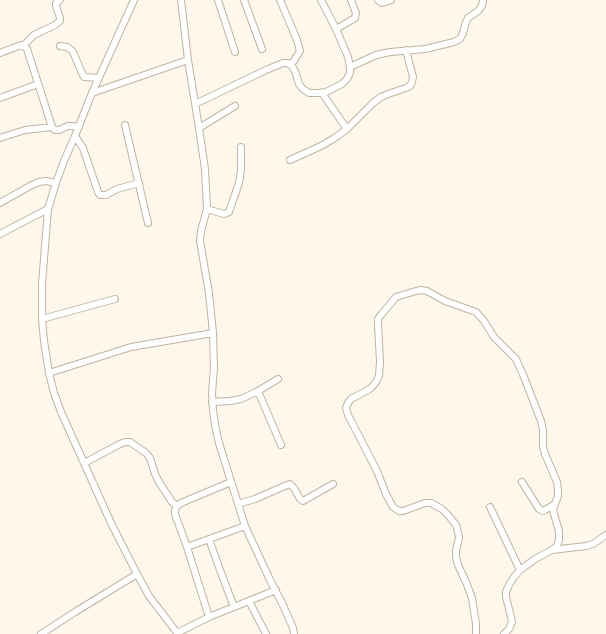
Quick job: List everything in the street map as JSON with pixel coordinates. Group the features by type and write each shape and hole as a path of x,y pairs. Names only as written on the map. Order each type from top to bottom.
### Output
{"street":[{"path":"0,53 14,47 23,46 34,35 60,21 56,4 60,0"},
{"path":"134,0 92,93 56,183 48,209 42,284 42,319 49,373 61,412 110,523 149,596 177,634 209,618 276,590"},
{"path":"181,0 188,60 200,128 205,170 207,209 200,241 210,301 213,333 214,368 212,402 215,425 219,443 245,526 290,620 294,634"},
{"path":"218,0 235,52"},
{"path":"244,0 262,49"},
{"path":"280,0 299,46 300,51 293,62"},
{"path":"196,104 283,63 288,63 292,66 299,84 303,89 309,92 322,93 342,84 347,79 350,72 348,57 322,0"},
{"path":"336,29 355,18 356,13 350,0"},
{"path":"378,0 382,2 391,0"},
{"path":"350,67 376,55 406,50 425,49 454,42 460,39 468,18 482,6 484,0"},
{"path":"23,46 27,49 52,127 55,130 68,126 79,127"},
{"path":"60,46 67,47 73,52 84,77 99,78"},
{"path":"290,160 323,145 336,137 347,129 381,97 410,86 413,77 406,50"},
{"path":"92,93 188,60"},
{"path":"0,98 38,84"},
{"path":"322,93 347,129"},
{"path":"200,128 235,106"},
{"path":"125,125 148,223"},
{"path":"0,138 25,130 52,127"},
{"path":"75,136 83,148 100,195 103,196 139,183"},
{"path":"207,209 224,214 229,212 240,178 241,147"},
{"path":"0,202 39,182 46,181 56,183"},
{"path":"0,234 48,209"},
{"path":"476,634 472,598 458,565 456,556 459,538 456,525 442,509 431,503 424,503 403,511 396,509 386,494 377,471 348,415 346,408 351,399 368,390 376,382 379,376 380,362 378,319 396,297 421,290 427,291 445,301 476,312 484,321 494,338 516,359 541,421 543,430 543,447 557,482 558,496 553,509 559,531 557,546 520,570 509,585 506,592 506,597 512,622 509,629 504,634"},
{"path":"42,319 115,299"},
{"path":"49,373 131,347 213,333"},
{"path":"212,402 241,399 278,379"},
{"path":"258,391 281,444"},
{"path":"84,464 120,444 130,442 146,453 150,458 159,482 172,502 177,506"},
{"path":"209,618 175,514 175,510 181,503 231,482"},
{"path":"522,482 540,509 545,510 555,504"},
{"path":"238,504 260,497 290,484 303,500 333,484"},
{"path":"490,507 520,570"},
{"path":"187,547 245,526"},
{"path":"552,550 593,544 606,534"},
{"path":"209,539 234,607"},
{"path":"41,634 137,574"},
{"path":"249,601 266,634"}]}
